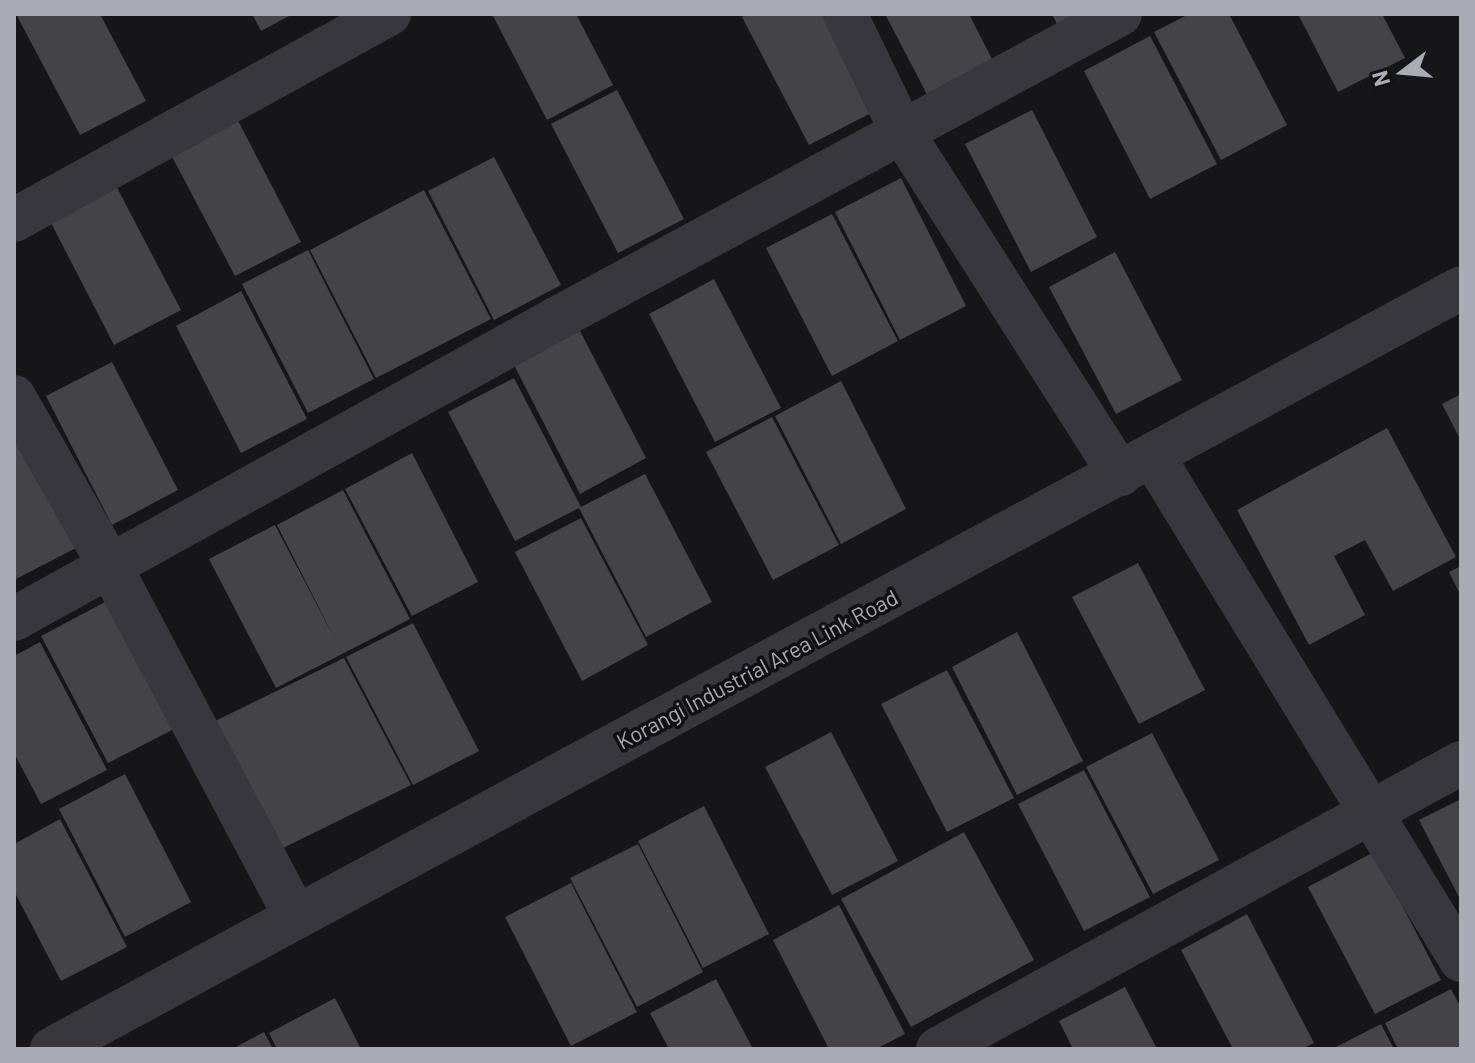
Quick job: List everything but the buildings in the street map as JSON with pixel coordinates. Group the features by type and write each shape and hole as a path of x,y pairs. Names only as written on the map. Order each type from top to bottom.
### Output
{"street":[{"path":"14,220 389,14"},
{"path":"845,14 902,132 1136,465 1370,811 1461,960"},
{"path":"14,619 1120,14"},
{"name":"Korangi Industrial Area Link Road","path":"52,1049 1461,288"},
{"path":"14,397 111,568 296,917"},
{"path":"938,1049 1461,763"}]}
